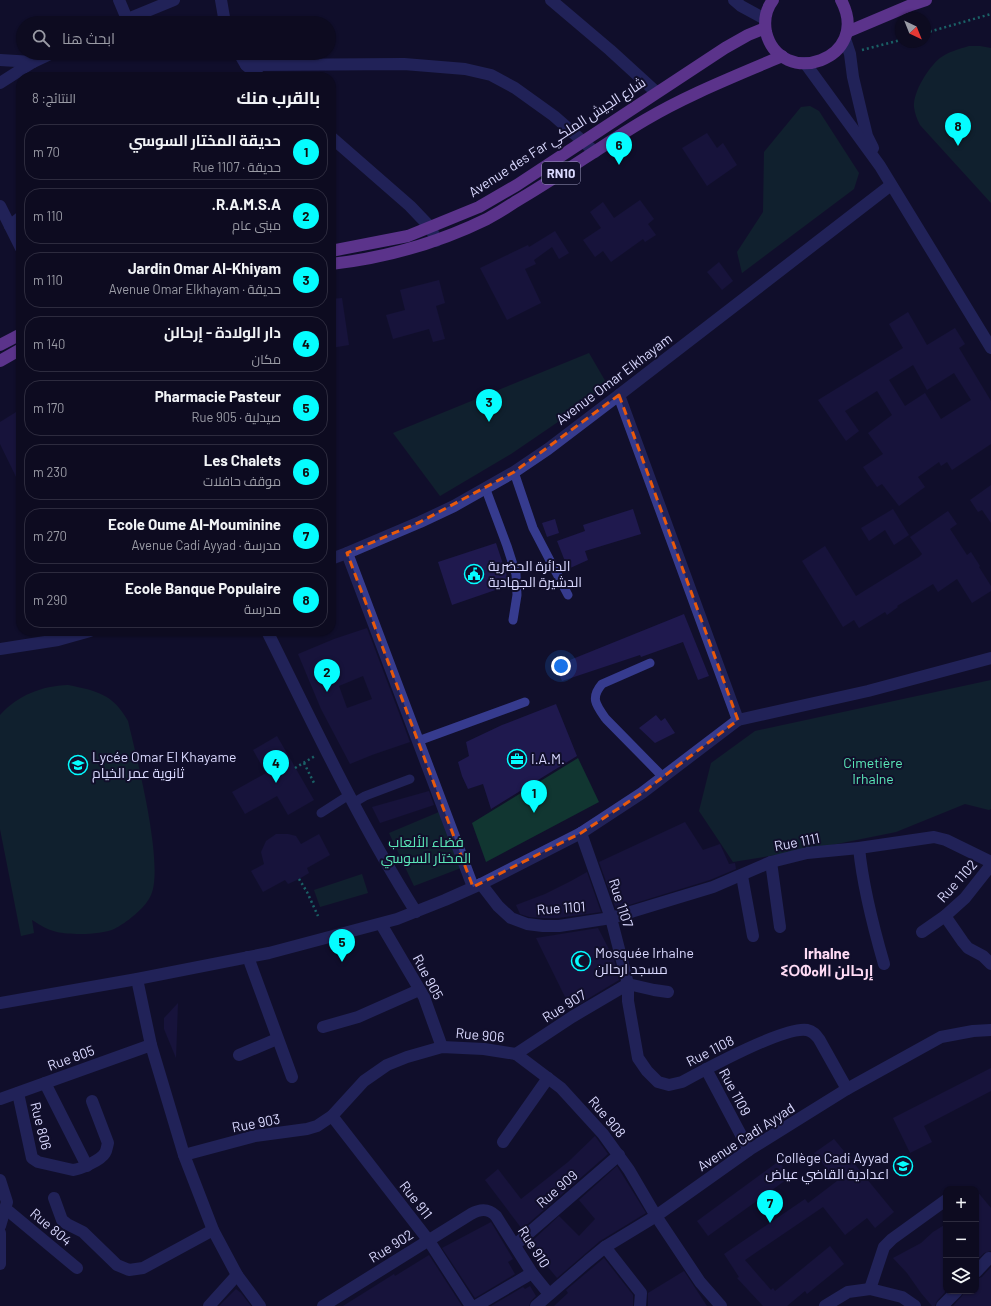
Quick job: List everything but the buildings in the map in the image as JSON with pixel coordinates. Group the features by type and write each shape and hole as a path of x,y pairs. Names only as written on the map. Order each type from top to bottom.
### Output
{"main road":[{"path":"773,0 769,5 765,23 771,44 782,56 794,62 811,64 827,58 840,48 846,35 848,20 846,9 841,0"},
{"path":"846,35 911,5 926,0"},
{"name":"Avenue des Far شارع الجيش الملكي","path":"336,250 391,240 430,228 479,207 517,185 656,92 765,23"},
{"name":"RN10","path":"336,263 350,262 410,249 436,241 487,218 534,191 646,119 707,87 782,56"},
{"path":"0,345 16,337"},
{"path":"0,360 16,352"}],"street":[{"path":"119,0 122,16"},
{"path":"135,16 174,0"},
{"path":"221,0 224,16"},
{"path":"551,0 610,50 656,92"},
{"path":"734,0 765,23"},
{"path":"846,35 853,77 867,136 880,166"},
{"path":"0,60 33,62"},
{"path":"17,72 37,60"},
{"path":"243,60 254,72"},
{"path":"805,63 880,166 991,348"},
{"path":"246,65 404,64 465,69 491,75 515,88 554,116 595,152"},
{"path":"0,83 16,73"},
{"path":"336,141 410,206 430,228 436,241"},
{"name":"Avenue Omar Elkhayam","path":"336,557 454,506 485,487 514,472 548,449 619,395 891,184"},
{"path":"0,206 16,238"},
{"path":"10,226 16,221"},
{"path":"619,395 738,720"},
{"name":"Rue 1101","path":"347,553 418,741 477,886 511,918 526,924 559,926 611,918"},
{"path":"0,649 58,640 72,636"},
{"path":"270,636 351,799 390,870 416,912"},
{"path":"0,1003 137,979 270,953 381,924 416,912 477,886 581,833 642,793 738,720 868,691 991,658"},
{"name":"Rue 1107","path":"581,833 611,918 628,984"},
{"name":"Rue 1111","path":"611,918 713,887 742,876 771,862 807,853 859,848 934,837 946,840 991,862"},
{"path":"859,848 861,872 884,964"},
{"path":"771,862 780,927"},
{"name":"Rue 1102","path":"922,932 945,916 965,898 991,865"},
{"path":"742,876 752,936"},
{"name":"Rue 1102","path":"945,916 968,948 983,956 991,964"},
{"name":"Rue 905","path":"381,924 424,996 442,1047"},
{"path":"248,957 292,1077"},
{"path":"137,979 151,1045 184,1155 213,1230 237,1275 260,1306"},
{"path":"628,984 668,992"},
{"name":"Rue 907","path":"516,1054 572,1017 628,984"},
{"name":"Rue 1108","path":"628,984 628,1001 638,1058 647,1071 658,1082 669,1085 682,1082 770,1039 798,1030 807,1030 814,1033 819,1040 847,1089"},
{"path":"323,1027 358,1017 420,990"},
{"name":"Avenue Cadi Ayyad","path":"536,1306 605,1247 656,1216 749,1150 847,1089 941,1038 973,1031 991,1030"},
{"path":"239,1055 277,1038"},
{"name":"Rue 805","path":"0,1099 151,1045"},
{"name":"Rue 906","path":"332,1116 364,1081 387,1065 406,1057 442,1047 484,1049 516,1054"},
{"name":"Rue 908","path":"516,1054 561,1088 584,1112 619,1155 656,1216 700,1282 721,1306"},
{"name":"Rue 1109","path":"706,1069 749,1150"},
{"path":"504,1142 548,1078"},
{"name":"Rue 806","path":"45,1083 87,1166"},
{"name":"Rue 806","path":"18,1093 31,1154 34,1160 73,1170 87,1166 103,1155 108,1143 92,1101"},
{"name":"Rue 903","path":"184,1155 255,1136 307,1129 317,1126 332,1116"},
{"name":"Rue 911","path":"332,1116 429,1241 471,1306"},
{"name":"Rue 909","path":"515,1245 619,1155"},
{"path":"0,1180 6,1199 6,1209 2,1216 0,1226"},
{"path":"54,1198 62,1220 84,1232 118,1265 129,1270 142,1268 213,1230"},
{"path":"870,1289 884,1247 892,1239 943,1202"},
{"name":"Rue 804","path":"6,1209 77,1268"},
{"name":"Rue 902","path":"323,1306 470,1214 479,1210 489,1211 496,1216"},
{"name":"Rue 910","path":"496,1216 532,1273 549,1294"},
{"path":"0,1233 0,1264"},
{"path":"605,1247 641,1293 640,1306"},
{"path":"979,1269 989,1258"},
{"path":"476,1306 532,1273"},
{"path":"214,1304 237,1275"},
{"path":"825,1306 848,1292 870,1289 902,1296 915,1306"},
{"path":"942,1306 954,1294"}],"lane":[{"path":"514,472 533,528 568,595"},
{"path":"485,487 516,574 517,595 513,620"},
{"path":"650,663 602,684 597,690 594,698 598,709 606,719 663,777"},
{"path":"418,741 525,702"},
{"path":"321,813 351,799 365,796 410,779"}],"path":[{"path":"931,31 991,14"},
{"path":"850,54 895,42"},
{"path":"295,768 317,755"},
{"path":"304,763 315,786"},
{"path":"299,879 318,916"}],"highlighted area":[{"path":"619,395 738,720 642,793 581,833 473,887 347,553 420,522 514,472"}],"green space":[{"path":"969,46 991,48 991,203 920,125 914,107 916,94 922,81 935,62 946,54"},
{"path":"810,106 819,111 859,173 854,189 742,273 737,252 763,212 764,152 801,107"},
{"path":"589,353 607,384 574,411 511,454 440,496 393,433"},
{"name":"Cimetière Irhalne","path":"991,680 991,809 989,810 965,804 896,832 807,850 733,862 699,811 711,763 755,731"},
{"name":"Lycée Omar El Khayame ثانوية عمر الخيام","path":"68,685 88,689 110,699 128,721 148,812 152,838 154,883 150,897 144,906 124,923 114,929 94,933 63,933 50,930 32,920 34,933 21,936 0,829 0,715 15,702 31,693 49,687"},
{"path":"578,758 599,802 486,862 472,823"},
{"name":"فضاء الألعاب المختار السوسي","path":"439,812 461,868 414,886 389,833"},
{"path":"362,874 368,893 320,907 314,890"}],"place":[{"name":"Ecole Banque Populaire","path":"958,146"},
{"name":"Les Chalets","path":"619,165"},
{"name":"Jardin Omar Al-Khiyam","path":"489,422"},
{"name":"الدائرة الحضرية الدشيرة الجهادية","path":"474,574"},
{"name":"R.A.M.S.A.","path":"327,692"},
{"name":"I.A.M.","path":"517,759"},
{"name":"Lycée Omar El Khayame ثانوية عمر الخيام","path":"78,765"},
{"name":"دار الولادة - إرحالن","path":"276,783"},
{"name":"حديقة المختار السوسي","path":"534,813"},
{"name":"Mosquée Irhalne مسجد ارحالن","path":"581,961"},
{"name":"Pharmacie Pasteur","path":"342,962"},
{"name":"Collège Cadi Ayyad اعدادية القاضي عياض","path":"903,1166"},
{"name":"Ecole Oume Al-Mouminine","path":"770,1223"}],"district":[{"name":"Irhalne ⵉⵔⵀⴰⵍⵏ إرحالن","path":"827,962"}]}
